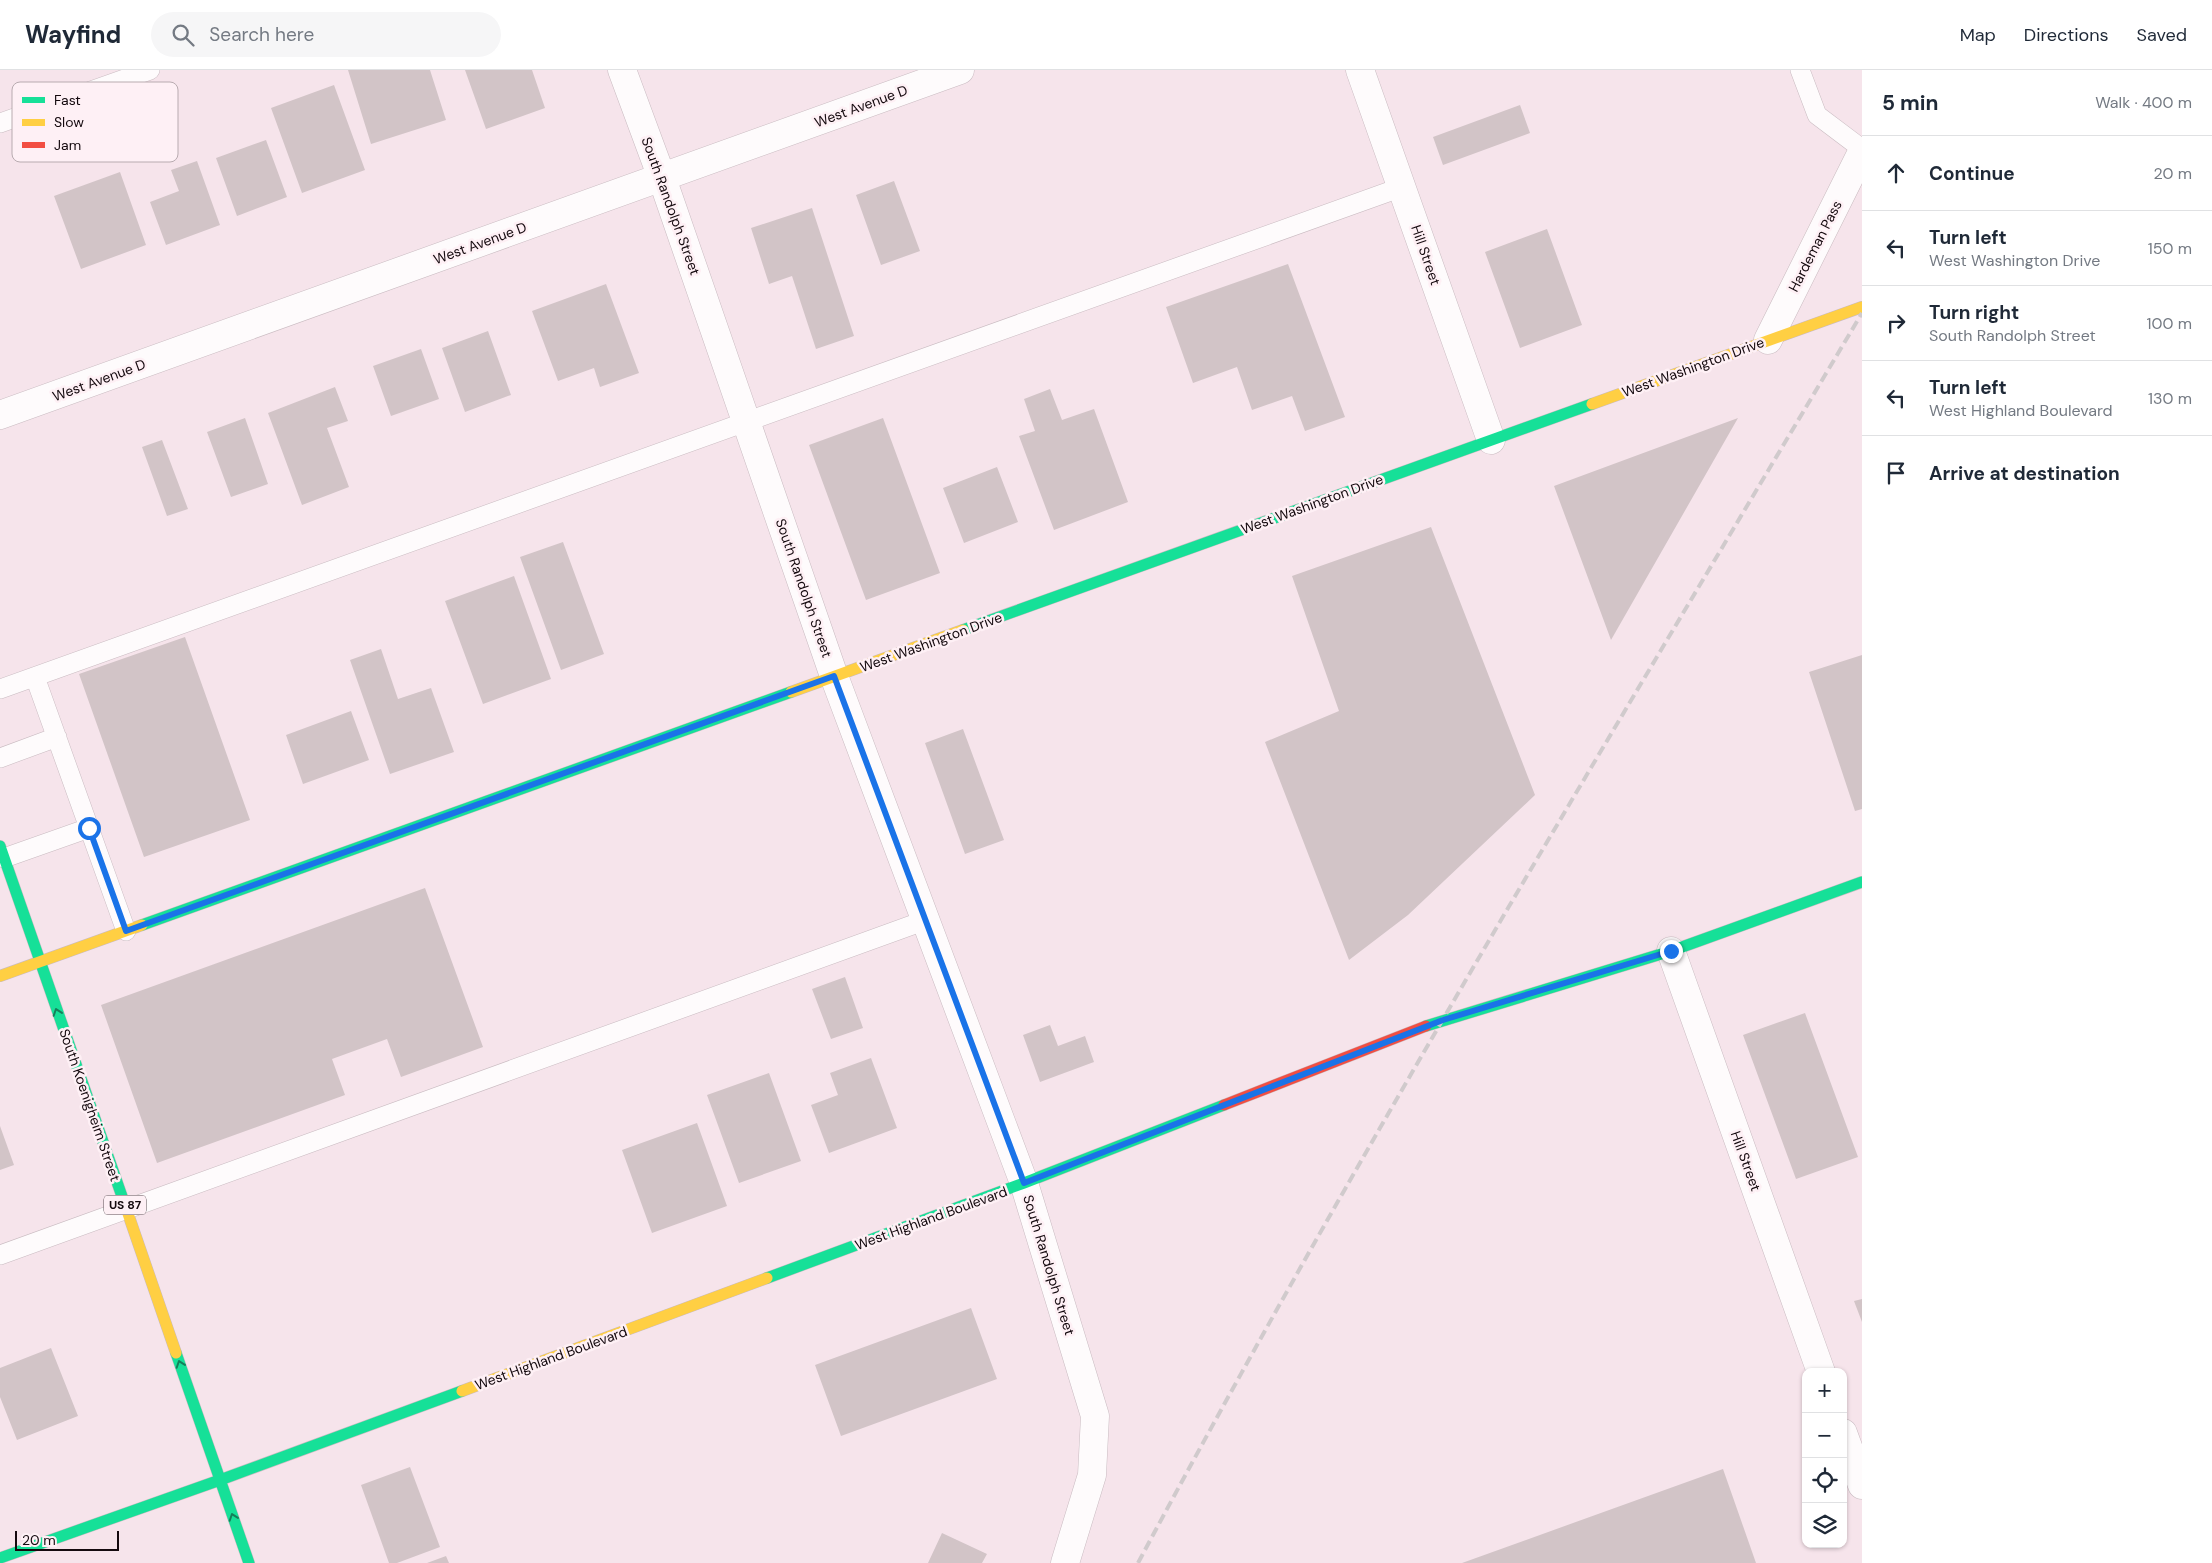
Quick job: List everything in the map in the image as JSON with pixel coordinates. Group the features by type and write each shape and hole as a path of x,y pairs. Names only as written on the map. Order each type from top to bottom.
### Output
{"street":[{"name":"South Randolph Street","path":"622,70 662,178 834,676 1024,1183 1095,1416 1092,1475 1065,1563"},
{"name":"West Avenue D","path":"0,415 960,70"},
{"name":"Hill Street","path":"1360,70 1491,440"},
{"name":"Hardeman Pass","path":"1768,340 1862,150"},
{"name":"West Washington Drive","path":"0,976 1862,306"},
{"name":"South Koenigheim Street","path":"2,852 250,1563"},
{"name":"West Highland Boulevard","path":"0,1558 220,1480 1024,1183 1443,1020 1671,951 1862,882"},
{"name":"Hill Street","path":"1671,951 1821,1368"},
{"path":"1852,1444 1862,1485"}],"lane":[{"path":"116,82 150,70"},
{"path":"1800,70 1817,115 1862,150"},
{"path":"0,123 12,119"},
{"path":"0,689 1402,187"},
{"path":"35,676 126,931"},
{"path":"0,758 57,737"},
{"path":"2,852 89,828"},
{"path":"0,1256 926,920"}],"building":[{"path":"348,70 430,70 446,120 371,144"},
{"path":"465,70 532,70 545,108 486,129"},
{"path":"334,85 365,170 302,193 271,108"},
{"path":"1520,105 1530,133 1443,165 1433,137"},
{"path":"266,140 287,197 237,216 216,158"},
{"path":"197,161 220,225 166,245 150,202 179,191 171,170"},
{"path":"120,172 146,245 81,269 54,196"},
{"path":"894,181 920,251 881,265 856,195"},
{"path":"812,208 854,336 816,349 792,276 769,284 751,228"},
{"path":"1547,229 1582,325 1520,348 1485,252"},
{"path":"1288,264 1345,417 1305,431 1292,396 1252,410 1237,367 1193,383 1166,307"},
{"path":"606,284 639,373 600,387 594,368 558,381 532,311"},
{"path":"488,331 511,395 465,412 442,348"},
{"path":"421,349 439,399 391,416 373,366"},
{"path":"335,387 348,421 327,428 349,487 302,505 268,413"},
{"path":"1050,389 1062,420 1094,409 1128,502 1054,530 1019,436 1035,431 1024,399"},
{"path":"245,418 268,484 231,497 207,432"},
{"path":"883,418 940,573 866,600 809,445"},
{"path":"1738,418 1611,640 1554,486"},
{"path":"162,440 188,509 167,516 142,447"},
{"path":"997,467 1018,522 964,543 943,488"},
{"path":"1431,527 1535,795 1408,915 1349,960 1265,742 1339,711 1292,576"},
{"path":"563,542 604,654 561,670 520,557"},
{"path":"514,576 551,679 483,704 445,601"},
{"path":"185,637 250,820 144,857 79,674"},
{"path":"381,649 398,699 431,688 454,752 390,774 350,660"},
{"path":"1862,655 1862,809 1855,811 1809,672"},
{"path":"351,711 369,760 303,784 286,735"},
{"path":"963,729 1004,840 965,854 925,743"},
{"path":"425,888 483,1047 401,1077 387,1039 332,1059 345,1095 157,1163 101,1005"},
{"path":"845,977 863,1028 831,1039 812,989"},
{"path":"1805,1013 1858,1157 1796,1179 1743,1035"},
{"path":"1050,1025 1058,1046 1085,1036 1094,1062 1040,1082 1023,1035"},
{"path":"871,1058 897,1128 829,1153 811,1105 838,1095 830,1073"},
{"path":"769,1073 801,1161 739,1183 707,1095"},
{"path":"697,1123 727,1206 652,1233 622,1150"},
{"path":"0,1126 14,1165 0,1170"},
{"path":"1862,1299 1862,1322 1854,1301"},
{"path":"971,1308 997,1379 841,1436 815,1365"},
{"path":"51,1348 78,1416 17,1440 0,1397 0,1368"},
{"path":"410,1467 440,1547 397,1563 389,1563 361,1485"},
{"path":"1723,1469 1756,1563 1462,1563"},
{"path":"942,1533 987,1554 982,1563 928,1563"},
{"path":"446,1556 449,1563 427,1563"}],"railway":[{"path":"1138,1563 1224,1404 1402,1090 1862,313"}],"traffic: fast":[{"path":"963,630 1592,404"},
{"path":"142,925 791,692"},
{"path":"0,846 125,1205"},
{"path":"1426,1026 1671,951 1862,882"},
{"path":"767,1278 1024,1183 1224,1105"},
{"path":"176,1353 249,1563"},
{"path":"0,1558 462,1391"}],"traffic: slow":[{"path":"1592,404 1862,307"},
{"path":"791,692 963,630"},
{"path":"0,976 142,925"},
{"path":"125,1205 176,1353"},
{"path":"462,1391 767,1278"}],"traffic: jam":[{"path":"1224,1105 1426,1026"}],"route":[{"path":"89,828 126,931 834,676 1024,1183 1443,1020 1671,951"}]}
